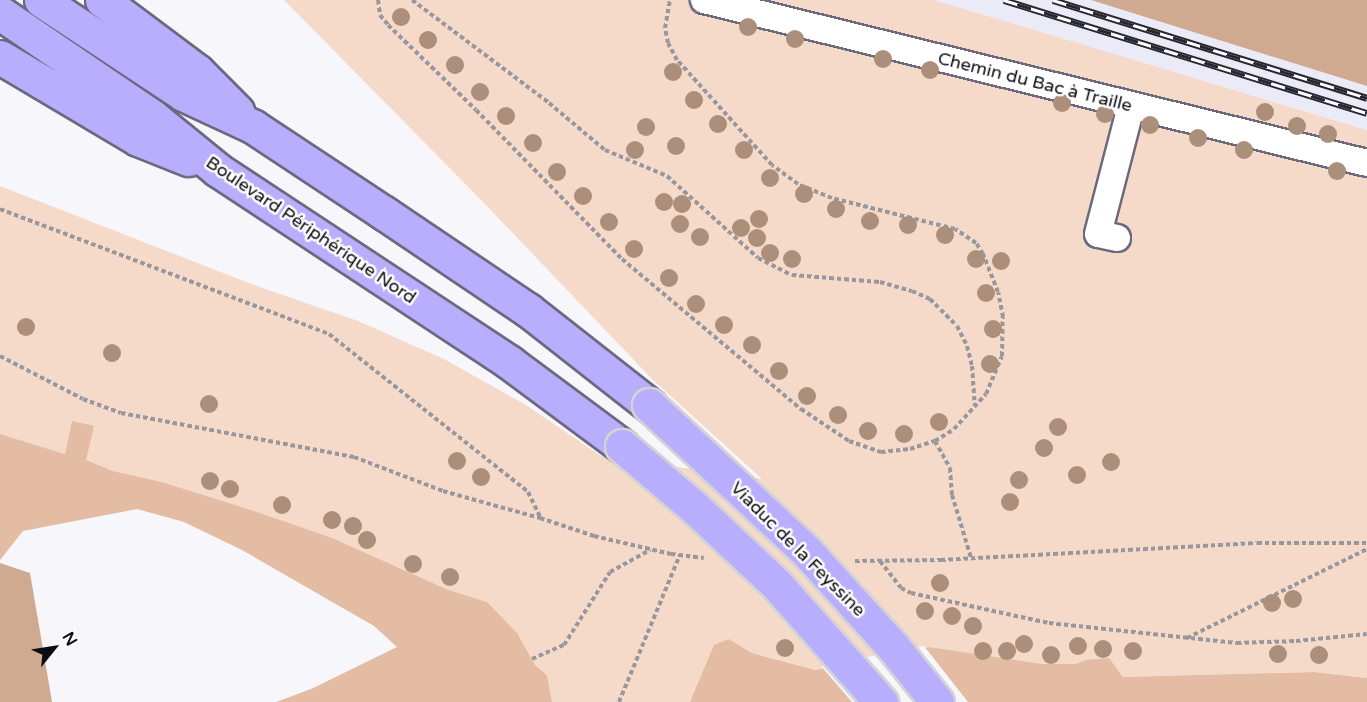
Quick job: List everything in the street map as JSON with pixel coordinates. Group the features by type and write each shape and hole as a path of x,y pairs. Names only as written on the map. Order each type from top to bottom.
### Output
{"highway":[{"path":"41,0 183,94 254,127"},
{"path":"102,0 197,71 254,127"},
{"name":"Boulevard Périphérique Nord","path":"0,13 153,117 218,170 567,402 694,507 777,585 881,702"},
{"path":"0,57 138,139 218,170"},
{"name":"Viaduc de la Feyssine","path":"254,127 528,310 649,405 807,552 894,648 937,702"}],"street":[{"name":"Chemin du Bac à Traille","path":"704,0 1367,163"},
{"path":"1117,238 1098,234 1131,106"}],"path":[{"path":"378,0 380,15 388,25 476,110 622,259 801,409 849,441 871,450 891,452 935,441 954,429 986,393 1002,356 1004,336 998,292 976,243 955,230 832,198 798,184 784,174 737,128 677,60 668,43 665,28 670,0"},
{"path":"412,0 549,103 605,150 656,169 681,186 758,258 792,275 880,282 930,299 957,326 967,346 972,366 975,405"},
{"path":"0,210 329,334 528,492 540,518"},
{"path":"935,441 950,468 952,495 971,558"},
{"path":"1185,639 1367,549"},
{"path":"532,658 564,645 610,572 650,550"},
{"path":"619,702 680,555"},
{"path":"880,561 901,588 911,593 1049,623 1237,643 1296,641 1367,634"}],"shaded area":[{"path":"284,0 934,0 1367,130 1367,678 1312,672 1123,677 1086,660 1075,664 1043,664 930,647 817,670 752,653 729,639 690,702 552,702 547,675 535,665 487,602 446,589 248,509 162,482 113,471 85,460 91,433 71,429 65,454 0,434 0,186 254,285 358,321 444,359 526,405 601,456 762,479 653,380 485,204"},
{"path":"934,0 1367,0 1367,130 1019,26"},
{"path":"1091,0 1367,0 1367,86"},
{"path":"72,421 94,426 86,460 113,471 162,482 332,538 446,589 487,602 517,633 535,665 547,675 552,702 276,702 311,689 397,647 374,626 242,550 184,522 137,509 23,531 0,560 0,434 65,454"},
{"path":"0,563 30,573 52,702 0,702"},
{"path":"729,639 752,653 816,670 930,647 1043,664 1075,664 1086,660 1109,658 1123,677 1313,672 1367,678 1367,702 690,702 714,645"}],"pier":[{"path":"924,646 968,702 852,702 821,666"}],"railway":[{"path":"1004,0 1367,113"},
{"path":"1053,0 1367,98"}]}
